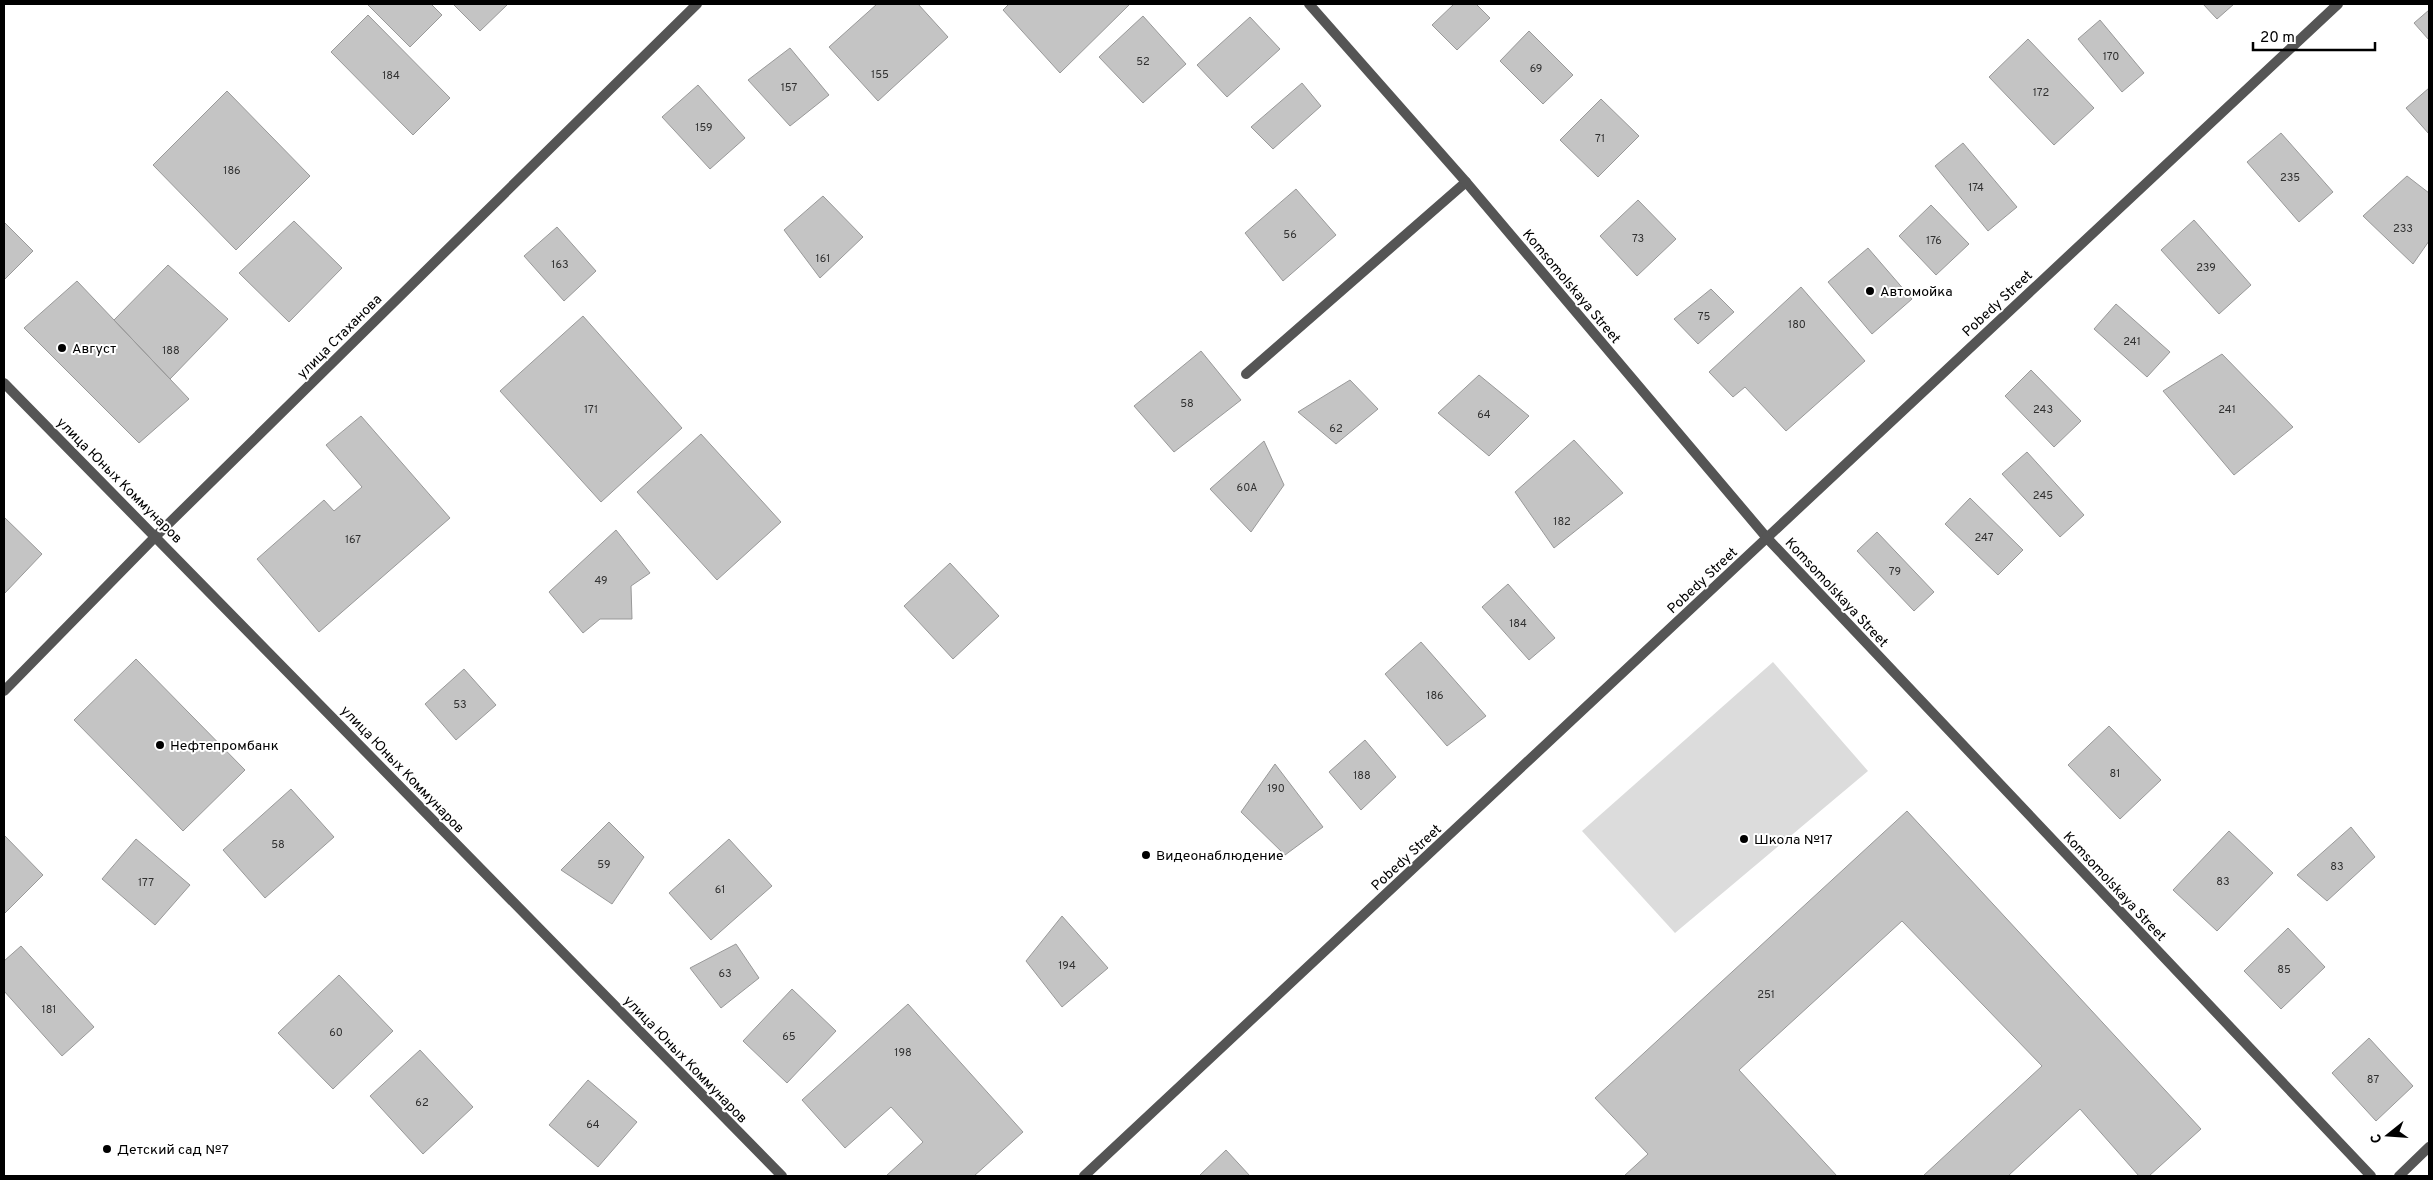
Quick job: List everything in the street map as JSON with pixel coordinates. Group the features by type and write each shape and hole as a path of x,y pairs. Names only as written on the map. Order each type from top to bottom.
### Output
{"street":[{"name":"улица Стаханова","path":"4,691 156,536 696,4"},
{"name":"Komsomolskaya Street","path":"1309,4 1466,182 1767,538 2370,1176"},
{"name":"Pobedy Street","path":"1084,1176 2338,4"},
{"path":"1246,374 1466,182"},
{"name":"улица Юных Коммунаров","path":"4,383 782,1176"},
{"path":"2399,1176 2429,1147"}],"shaded area":[{"path":"1773,662 1868,771 1675,933 1582,831"}],"building":[{"path":"367,4 431,4 442,15 410,47"},
{"path":"453,4 508,4 480,31"},
{"path":"877,4 918,4 948,37 878,101 829,47"},
{"path":"1009,4 1130,4 1060,73 1003,10"},
{"path":"1454,4 1476,4 1490,18 1457,50 1432,25"},
{"path":"2203,4 2234,4 2217,19"},
{"path":"2429,10 2429,40 2414,23"},
{"path":"368,15 450,98 413,135 331,52"},
{"path":"1143,16 1186,64 1143,103 1099,57"},
{"path":"1250,17 1280,49 1227,97 1197,65"},
{"path":"2100,20 2144,73 2122,92 2078,39"},
{"path":"1529,31 1573,75 1543,104 1500,61"},
{"path":"2028,39 2094,108 2054,145 1989,77"},
{"path":"790,48 829,95 790,126 748,80"},
{"path":"1302,83 1321,106 1273,149 1251,127"},
{"path":"698,85 745,138 710,169 662,117"},
{"path":"2429,88 2429,134 2406,108"},
{"path":"227,91 310,176 236,250 153,165"},
{"path":"1601,99 1639,136 1598,177 1560,140"},
{"path":"2281,133 2333,192 2299,222 2247,162"},
{"path":"1963,143 2017,207 1988,231 1935,166"},
{"path":"2407,176 2429,193 2429,241 2413,264 2363,216"},
{"path":"1296,189 1336,235 1283,281 1245,233"},
{"path":"823,196 863,237 820,278 784,230"},
{"path":"1638,200 1676,239 1637,276 1600,236"},
{"path":"1931,205 1969,244 1936,275 1899,236"},
{"path":"2194,220 2251,285 2219,314 2161,250"},
{"path":"294,221 342,268 289,322 239,273"},
{"path":"4,222 33,251 4,280"},
{"path":"557,227 596,271 564,301 524,256"},
{"name":"Автомойка","path":"1868,248 1912,299 1872,334 1828,282"},
{"path":"168,265 228,319 170,379 114,320"},
{"path":"77,281 189,399 139,443 24,328"},
{"path":"1801,287 1865,361 1786,431 1745,387 1733,397 1709,372"},
{"path":"1711,289 1734,312 1698,344 1674,319"},
{"path":"2116,304 2170,352 2147,377 2094,329"},
{"path":"583,316 682,428 601,502 500,391"},
{"path":"1201,351 1241,400 1174,452 1134,406"},
{"path":"2222,354 2293,427 2234,475 2163,391"},
{"path":"2031,370 2081,421 2054,447 2005,396"},
{"path":"1479,375 1529,416 1489,456 1438,413"},
{"path":"1350,380 1378,409 1336,444 1298,412"},
{"path":"361,416 450,518 319,632 257,559 324,500 334,511 362,487 326,445"},
{"path":"701,434 781,522 717,580 637,492"},
{"path":"1574,440 1623,493 1554,548 1515,492"},
{"path":"1264,441 1284,485 1251,532 1210,489"},
{"path":"2027,452 2084,515 2060,537 2002,474"},
{"path":"1970,498 2023,550 1998,575 1945,524"},
{"path":"4,517 42,554 4,594"},
{"path":"616,530 650,573 631,586 632,619 600,619 583,633 549,592"},
{"path":"1877,532 1934,592 1914,611 1857,551"},
{"path":"950,563 999,616 953,659 904,606"},
{"path":"1508,584 1555,638 1529,660 1482,607"},
{"path":"1421,642 1486,716 1447,746 1385,674"},
{"name":"Нефтепромбанк","path":"136,659 245,770 183,831 74,720"},
{"path":"464,669 496,705 456,740 425,704"},
{"path":"2109,726 2161,780 2120,819 2068,765"},
{"path":"1365,740 1396,777 1361,810 1329,772"},
{"path":"1275,764 1323,827 1285,855 1241,812"},
{"path":"291,789 334,837 265,898 223,850"},
{"path":"1907,811 2201,1129 2149,1176 2139,1176 2080,1109 2008,1176 1923,1176 2042,1066 1902,921 1739,1070 1837,1176 1624,1176 1648,1154 1595,1098"},
{"path":"609,822 644,857 612,904 561,870"},
{"path":"2351,827 2375,857 2327,901 2297,875"},
{"path":"2229,831 2273,873 2217,931 2173,890"},
{"path":"4,835 43,875 4,914"},
{"path":"136,839 190,885 155,925 102,879"},
{"path":"729,839 772,886 711,940 669,893"},
{"path":"1062,916 1108,968 1062,1007 1026,961"},
{"path":"2288,928 2325,967 2281,1009 2244,971"},
{"path":"736,944 759,978 721,1008 690,968"},
{"path":"21,946 94,1027 62,1056 4,991 4,961"},
{"path":"339,975 393,1031 333,1089 278,1033"},
{"path":"792,989 836,1031 787,1083 743,1041"},
{"path":"908,1004 1023,1132 974,1176 886,1176 923,1142 891,1107 845,1148 802,1100"},
{"path":"2369,1038 2413,1086 2376,1121 2332,1073"},
{"path":"420,1050 473,1107 423,1154 370,1096"},
{"path":"588,1080 637,1122 598,1167 549,1125"},
{"path":"1226,1150 1250,1176 1199,1176"}],"place":[{"name":"Автомойка","path":"1870,291"},
{"name":"Август","path":"62,348"},
{"name":"Нефтепромбанк","path":"160,745"},
{"name":"Школа №17","path":"1744,839"},
{"name":"Видеонаблюдение","path":"1146,855"},
{"name":"Детский сад №7","path":"107,1149"}]}
